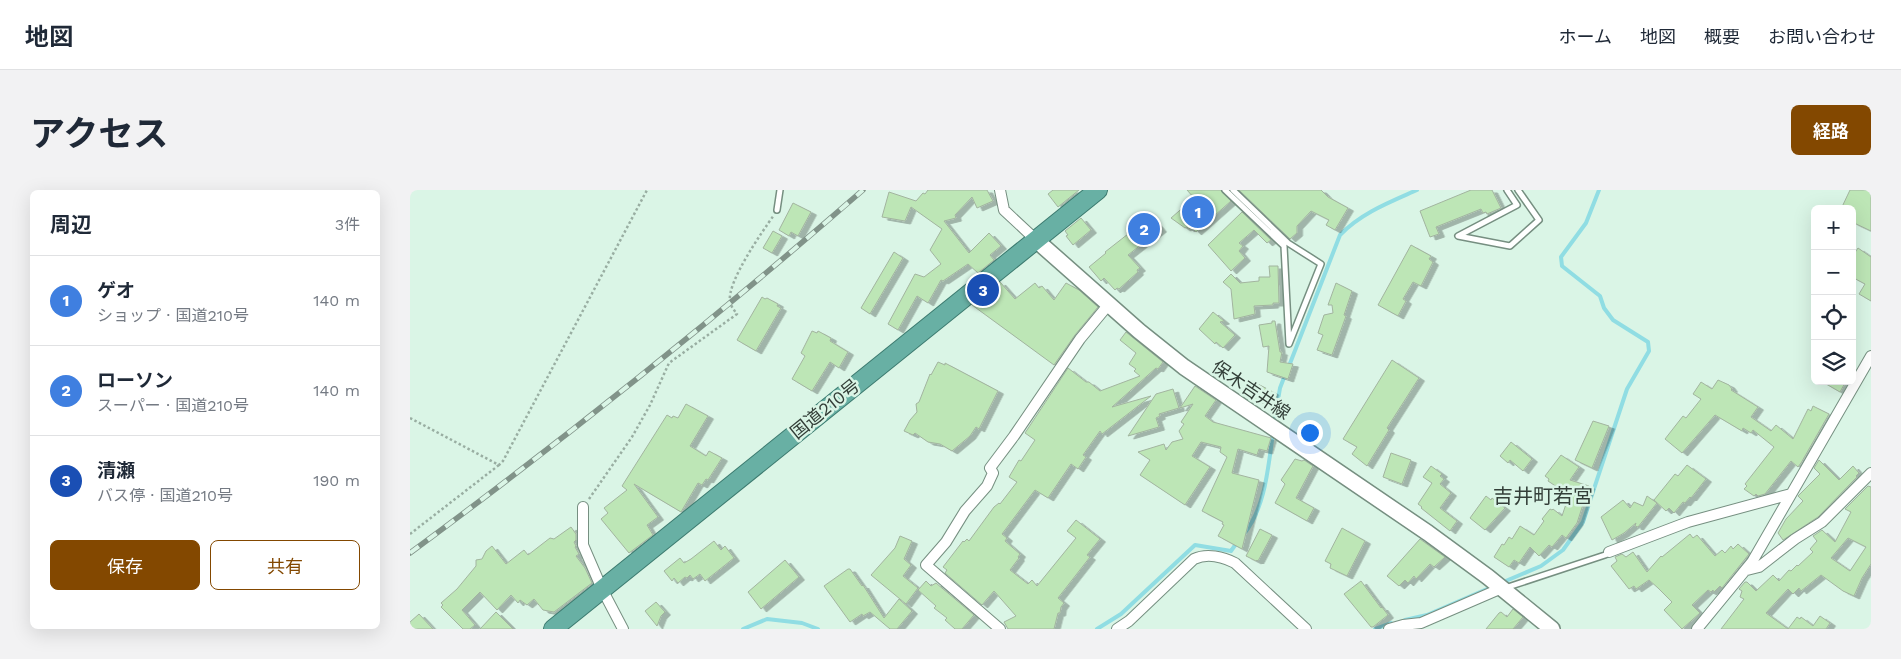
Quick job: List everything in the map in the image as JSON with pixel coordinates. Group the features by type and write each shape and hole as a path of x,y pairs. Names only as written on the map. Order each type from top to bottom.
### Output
{"highway":[{"name":"国道210号","path":"553,629 1098,190"}],"main road":[{"name":"保木吉井線","path":"1036,240 1184,368 1428,533 1488,577 1552,629"}],"street":[{"path":"1000,190 1004,210 1036,240"},
{"path":"1000,629 926,565 946,542 964,511 987,486 993,473 990,468 1080,339 1110,304"},
{"path":"1697,629 1747,570 1871,356"},
{"path":"1747,570 1759,567 1795,539 1822,522 1871,473"},
{"path":"1609,552 1688,522 1791,494"},
{"path":"583,507 583,545 602,590 623,629"},
{"path":"1117,629 1129,621 1194,559 1202,555 1226,558 1235,563 1306,629"},
{"path":"1389,629 1403,624 1421,623 1502,588"}],"lane":[{"path":"777,210 780,190"},
{"path":"1225,190 1284,246 1289,344 1321,264 1288,243 1233,190"},
{"path":"1507,190 1517,205 1458,236 1510,246 1539,220 1518,190"},
{"path":"1502,588 1562,570 1609,552"}],"path":[{"path":"410,534 503,461 647,190"},
{"path":"583,507 632,437 650,405 669,363 737,314 730,302 731,288 753,246 777,210"},
{"path":"410,418 499,465"}],"building":[{"path":"928,190 987,190 993,201 977,208 972,197 955,215 956,218 944,221 969,253 989,233 1001,246 990,255 994,260 978,273 968,264 943,281 941,280 928,303 917,296 898,330 888,324 915,274 924,277 941,264 930,250 942,229 911,207 905,221 882,217 889,192 916,201"},
{"path":"1053,190 1079,190 1058,207 1048,194"},
{"path":"1187,190 1221,190 1231,201 1196,232 1191,227 1189,229 1185,228 1171,218 1194,198"},
{"path":"1239,190 1321,190 1328,197 1348,208 1335,230 1326,225 1329,220 1311,211 1297,226 1297,233 1290,239"},
{"path":"1471,190 1492,190 1501,208 1487,214 1486,212 1483,213 1481,209 1436,227 1439,234 1430,237 1420,211"},
{"path":"1850,190 1871,190 1871,231 1856,224 1856,205 1843,205"},
{"path":"793,203 811,212 798,236 791,232 789,236 779,230"},
{"path":"1147,212 1161,229 1128,255 1140,268 1119,289 1115,290 1104,278 1101,281 1089,267 1128,234 1126,229"},
{"path":"1242,212 1271,240 1267,243 1254,230 1239,243 1243,246 1239,251 1245,258 1231,271 1208,245"},
{"path":"1081,218 1091,230 1073,245 1066,236 1068,235 1065,231"},
{"path":"773,231 782,236 772,253 763,248"},
{"path":"1411,245 1431,256 1429,259 1433,262 1421,286 1413,282 1403,299 1406,301 1398,316 1378,305"},
{"path":"1858,248 1871,257 1871,301 1859,294 1865,284 1856,279 1856,251"},
{"path":"894,252 903,258 870,314 861,308"},
{"path":"1269,266 1278,266 1279,303 1254,306 1255,314 1234,319 1231,289 1223,282 1231,274 1240,283 1259,281 1259,277 1270,277"},
{"path":"1000,282 1015,299 1035,283 1039,288 1042,286 1054,300 1066,283 1079,290 1098,307 1054,365 972,305"},
{"path":"1336,283 1352,291 1344,315 1346,316 1332,355 1317,350 1323,335 1318,333 1324,315 1333,313 1332,305 1328,305"},
{"path":"762,297 778,304 777,306 781,308 756,351 737,340"},
{"path":"1213,312 1224,321 1220,322 1235,335 1223,348 1216,342 1215,344 1199,329"},
{"path":"1272,321 1275,321 1280,352 1282,352 1280,362 1293,364 1288,379 1267,372 1269,346 1263,347 1259,325 1272,323"},
{"path":"812,331 817,333 818,331 831,338 830,341 848,352 839,368 830,362 812,391 792,379 805,356 801,353"},
{"path":"1126,332 1163,362 1158,369 1156,368 1112,407 1151,396 1102,434 1100,431 1083,455 1086,457 1078,469 1071,464 1048,498 1035,490 1002,534 1007,538 1005,541 1020,554 1010,570 1028,584 1032,580 1037,586 1076,538 1067,531 1076,520 1100,539 1087,555 1090,557 1058,598 1064,603 1060,613 1058,613 1054,629 1008,629 1004,622 1016,616 994,591 982,605 945,573 947,570 943,567 963,541 967,539 969,541 994,507 1000,504 1017,482 1009,477 1019,460 1021,461 1035,440 1025,433 1068,368 1100,391 1140,376 1134,371 1136,369 1129,364 1136,353 1120,340"},
{"path":"1392,360 1419,378 1387,428 1389,430 1367,466 1352,454 1357,447 1343,439"},
{"path":"938,362 945,365 945,363 998,391 979,429 976,427 970,436 952,451 940,444 928,442 915,433 913,435 904,431 917,412 916,404 919,402 930,374"},
{"path":"1718,380 1729,385 1731,390 1758,407 1751,417 1771,431 1776,425 1793,439 1808,409 1811,411 1813,406 1829,414 1798,467 1791,461 1765,494 1758,496 1756,494 1754,496 1744,489 1747,486 1745,484 1774,447 1753,430 1751,433 1743,428 1742,431 1715,415 1682,453 1665,439 1683,416 1686,418 1701,399 1693,394 1701,382 1712,389"},
{"path":"1252,381 1273,392 1268,405 1245,395"},
{"path":"1828,385 1844,385 1840,392"},
{"path":"1195,386 1216,400 1205,416 1213,422 1271,438 1267,451 1259,449 1257,455 1238,449 1232,473 1259,480 1242,549 1218,536 1224,525 1222,524 1223,522 1202,511 1227,457 1220,452 1221,447 1201,442 1192,456 1210,467 1185,505 1140,475 1150,460 1138,452 1164,444 1166,450 1172,442 1183,439 1179,431 1184,424 1181,422 1193,404 1180,408"},
{"path":"1173,389 1179,408 1159,414 1160,416 1156,418 1159,427 1128,436 1156,394"},
{"path":"686,404 708,416 690,446 706,456 709,451 722,458 708,480 706,479 702,485 698,483 681,512 634,484 658,517 647,525 653,535 629,553 601,519 608,513 604,508 627,490 622,486 667,415 672,418 673,416 678,418"},
{"path":"1593,421 1609,426 1592,468 1575,460"},
{"path":"1511,442 1532,459 1523,471 1510,460 1508,463 1500,456"},
{"path":"1391,453 1411,460 1402,484 1383,477"},
{"path":"1561,455 1579,467 1570,480 1589,486 1577,523 1566,538 1562,535 1552,547 1549,545 1539,556 1530,547 1519,563 1514,560 1509,567 1494,557 1509,537 1512,539 1520,526 1534,535 1544,521 1542,519 1550,509 1553,509 1562,516 1569,495 1548,481 1549,479 1545,476"},
{"path":"1295,459 1304,460 1313,466 1296,498 1314,508 1307,521 1275,503 1285,484 1281,480"},
{"path":"1819,460 1839,480 1853,466 1859,473 1818,517 1783,540 1778,533 1786,519 1803,501 1798,496 1820,474 1814,468"},
{"path":"1687,465 1706,479 1691,498 1685,503 1683,502 1674,513 1669,508 1666,511 1654,500 1675,474 1678,476"},
{"path":"1431,466 1442,474 1440,476 1444,479 1440,484 1451,493 1440,508 1457,521 1450,531 1418,504 1432,483 1423,477"},
{"path":"1868,486 1871,487 1871,564 1854,596 1843,591 1821,575 1801,591 1799,588 1793,594 1788,589 1766,613 1788,629 1721,629 1744,599 1740,597 1742,591 1739,589 1745,582 1756,591 1773,575 1779,581 1789,570 1791,571 1798,566 1813,552 1810,549 1817,541 1813,536 1822,530 1835,542 1851,512 1845,509","holes":["1848,538 1866,547 1850,571 1831,558"]},
{"path":"1486,496 1491,500 1492,498 1505,508 1485,530 1470,518"},
{"path":"1647,496 1657,503 1638,527 1635,526 1636,523 1612,540 1601,517 1623,500 1630,508 1634,502 1643,506"},
{"path":"571,527 576,534 574,542 579,554 576,556 585,568 592,583 554,612 543,610 534,599 527,605 520,600 518,603 511,595 497,610 480,592 462,610 475,625 470,629 463,629 441,607 443,605 441,603 457,589 476,566 476,560 482,559 486,551 492,546 506,564 524,550 528,555 550,538 554,539"},
{"path":"1342,528 1365,541 1347,576 1330,568 1331,564 1325,561"},
{"path":"1260,529 1272,535 1258,561 1256,561 1246,556"},
{"path":"1690,534 1693,538 1697,535 1715,556 1722,550 1725,553 1731,546 1733,549 1738,544 1749,554 1722,588 1720,586 1714,592 1713,590 1711,592 1708,590 1692,605 1700,613 1682,629 1664,610 1672,602 1649,580 1636,589 1634,586 1629,589 1611,566 1617,561 1615,557 1622,554 1626,557 1633,552 1647,572 1661,556"},
{"path":"900,536 912,541 904,559 911,565 903,576 918,588 906,604 871,575 895,548"},
{"path":"1420,539 1445,557 1434,567 1430,564 1416,579 1414,576 1408,583 1405,580 1399,586 1387,576"},
{"path":"714,541 721,550 725,546 734,558 705,581 700,574 693,579 690,575 687,578 685,577 678,583 674,578 672,581 664,571 680,558 684,563 691,559"},
{"path":"785,560 799,577 761,609 748,592"},
{"path":"848,569 863,585 884,618 899,599 912,611 897,629 890,629 870,612 863,616 862,614 850,622 824,586"},
{"path":"926,581 931,586 936,583 974,615 962,629 955,629 945,620 947,618 934,608 936,606 918,590"},
{"path":"1361,581 1388,615 1373,627 1371,627 1344,594"},
{"path":"656,602 665,612 657,626 645,611"},
{"path":"1513,609 1523,617 1513,629 1486,629 1499,613 1501,612 1507,617"},
{"path":"496,612 513,629 480,629"},
{"path":"419,614 433,629 410,629 410,622"},
{"path":"1820,616 1830,623 1826,629 1788,629 1797,617 1800,619 1801,617 1813,626"}],"waterway":[{"path":"1289,366 1340,235 1366,214 1417,190"},
{"path":"1501,583 1541,566 1563,550 1583,522 1627,389 1649,351 1648,342 1613,320 1604,308 1600,296 1562,266 1561,257 1586,223 1599,190"},
{"path":"1274,424 1280,388 1285,375"},
{"path":"1244,534 1262,499 1273,433"},
{"path":"1097,629 1121,614 1195,545 1231,551 1238,541"},
{"path":"1405,620 1427,615 1494,586"},
{"path":"743,629 767,619 802,623 818,629"},
{"path":"1375,629 1391,623"}],"railway":[{"path":"410,553 526,466 640,376 753,284 863,190"}],"place":[{"name":"ゲオ","path":"1198,212"},
{"name":"ローソン","path":"1144,229"},
{"name":"清瀬","path":"983,290"}],"district":[{"name":"吉井町若宮","path":"1543,496"}]}
